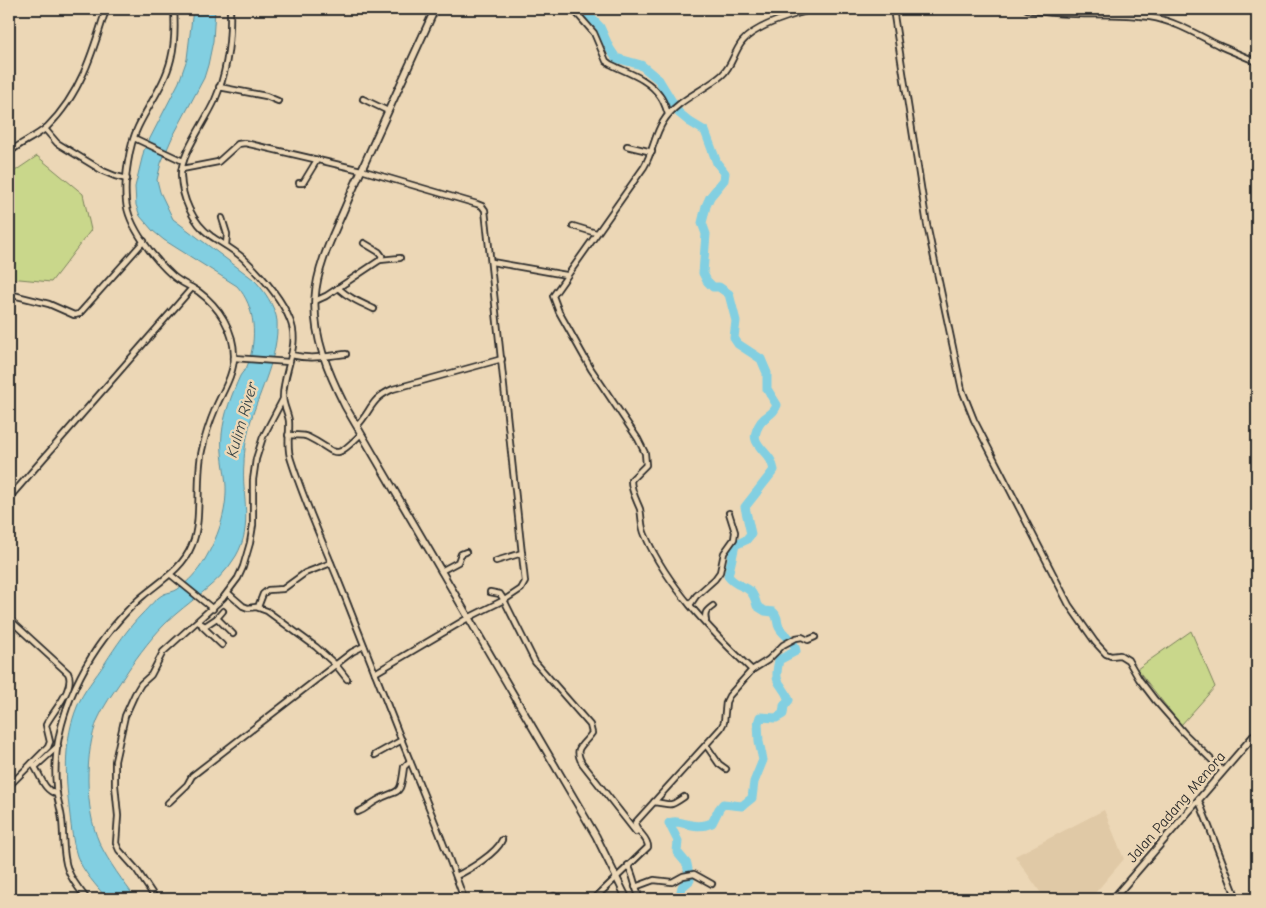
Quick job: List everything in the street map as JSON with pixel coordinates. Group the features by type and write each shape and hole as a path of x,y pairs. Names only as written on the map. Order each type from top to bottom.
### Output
{"street":[{"path":"9,153 45,129 64,109 85,73 105,12 98,9"},
{"path":"87,899 74,882 67,868 55,768 61,727 74,691 100,644 130,607 171,575 186,557 196,533 198,473 201,453 208,429 236,358 224,318 214,305 174,277 162,265 130,218 126,200 128,157 137,128 163,80 171,59 174,35 174,9"},
{"path":"156,899 136,869 119,850 116,843 118,816 115,761 125,716 135,694 141,684 151,675 163,652 200,624 228,592 244,567 252,525 253,480 256,459 264,437 283,399 294,341 294,332 290,319 279,300 260,275 242,257 209,235 198,224 188,207 183,190 180,174 183,161 215,100 219,87 228,48 230,9"},
{"path":"435,9 361,170 322,264 315,301 317,330 329,373 361,434 596,836 627,899"},
{"path":"573,9 594,33 606,61 639,77 652,87 670,113"},
{"path":"752,670 731,651 690,605 665,573 644,533 640,511 631,487 631,480 646,465 645,452 591,369 555,304 553,296 644,167 652,152 657,133 670,113 724,74 742,42 751,34 782,19 814,9"},
{"path":"893,9 927,225 962,390 974,420 1069,605 1095,642 1106,654 1111,656 1120,655 1128,660 1139,680 1155,700 1184,733 1223,772"},
{"path":"1029,9 1092,15 1149,17 1164,20 1257,62"},
{"path":"219,87 266,96 278,101"},
{"path":"363,99 388,111"},
{"path":"45,129 57,143 103,171 127,179"},
{"path":"134,138 183,161"},
{"path":"182,169 218,162 238,144 244,143 361,170 482,206 485,210 525,582 524,586 504,600 468,618 375,673"},
{"path":"628,146 652,152"},
{"path":"299,183 303,183 306,180 317,160"},
{"path":"222,218 227,234 226,245"},
{"path":"573,226 596,233"},
{"path":"9,294 49,304 74,315 79,314 144,241"},
{"path":"364,243 379,252 382,256 380,260"},
{"path":"315,301 326,296 380,260 400,258"},
{"path":"492,262 566,275"},
{"path":"9,498 192,288"},
{"path":"338,288 345,295 374,309"},
{"path":"291,355 306,359 346,354"},
{"path":"236,358 289,362"},
{"path":"357,426 372,404 384,393 502,359"},
{"path":"283,399 289,419 289,456 302,494 464,899"},
{"path":"288,435 307,437 331,452 339,453 344,451 361,434"},
{"path":"690,605 696,596 720,572 724,553 734,538 735,532 729,513"},
{"path":"441,571 458,562 461,554 466,552"},
{"path":"496,561 522,553"},
{"path":"258,608 263,594 268,590 283,589 305,574 331,563"},
{"path":"171,575 212,609"},
{"path":"228,592 243,606 267,611 316,647 336,665 347,679"},
{"path":"490,592 500,594 534,662 592,729 592,733 577,752 582,763 648,847"},
{"path":"706,623 705,615 713,606"},
{"path":"200,624 205,626 217,618 223,611"},
{"path":"217,618 233,634"},
{"path":"9,619 70,676 62,701 46,725 50,742 48,747 34,765"},
{"path":"200,624 222,645"},
{"path":"648,847 648,842 636,828 635,823 706,745 724,722 726,702 730,696 752,670 768,660 783,645 796,638 802,637 808,640 815,637"},
{"path":"168,803 187,785 192,776 352,652 364,646"},
{"name":"Jalan Padang Menora","path":"1113,899 1257,732"},
{"path":"375,754 402,740"},
{"path":"706,745 719,764 726,769"},
{"path":"9,786 58,746"},
{"path":"358,812 394,794 401,788 404,767 410,761"},
{"path":"34,765 45,786 57,794"},
{"path":"654,802 667,805 684,797"},
{"path":"1199,801 1237,899"},
{"path":"456,876 468,870 500,846 502,840"},
{"path":"594,899 648,847"},
{"path":"628,865 640,899"},
{"path":"635,887 654,880 672,882 692,874 698,875 712,884"}],"shaded area":[{"path":"1104,810 1124,859 1090,899 1045,899 1015,856"}],"green space":[{"path":"37,156 83,194 91,230 51,282 9,278 9,175"},
{"path":"1191,631 1215,687 1181,725 1137,669"}],"water":[{"name":"Kulim River","path":"193,9 215,9 213,41 204,78 161,163 157,180 160,192 173,219 253,279 261,288 274,310 277,321 277,334 272,360 250,423 246,443 244,476 246,522 236,556 221,576 174,616 147,644 106,704 93,732 88,764 88,781 94,829 116,872 136,899 107,899 83,868 74,844 66,769 73,719 83,695 127,631 158,598 176,590 189,580 202,565 209,553 225,506 226,486 222,434 226,412 240,376 247,366 253,344 251,313 243,294 237,286 164,240 140,216 136,205 135,187 144,150 179,82 187,59"}],"waterway":[{"path":"583,9 600,27 616,58 641,65 659,80 679,113 705,131 717,163 725,173 724,180 710,197 702,223 706,234 703,273 713,287 719,287 729,294 736,321 734,338 738,344 761,359 767,373 767,389 777,405 774,411 761,422 757,428 755,438 770,459 774,470 745,507 751,534 746,540 735,545 728,576 732,581 752,593 757,606 775,614 781,630 795,647 796,651 779,660 777,669 777,679 789,700 784,706 783,714 776,718 760,717 758,723 759,742 763,760 754,782 752,798 742,806 723,804 712,823 699,826 678,822 669,823 678,841 677,852 687,864 690,880 682,887 679,899"}]}
